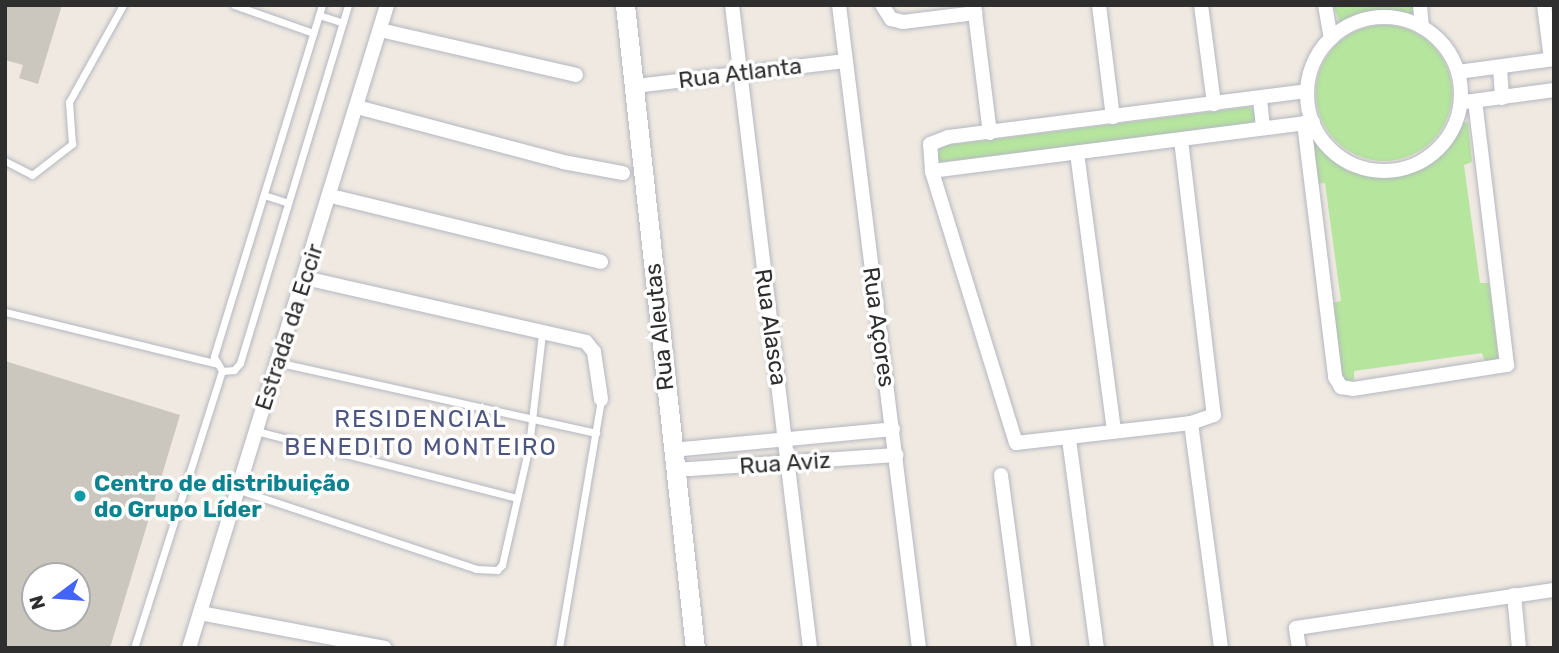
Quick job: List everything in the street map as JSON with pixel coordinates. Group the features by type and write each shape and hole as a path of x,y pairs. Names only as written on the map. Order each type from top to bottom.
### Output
{"street":[{"name":"Estrada da Eccir","path":"189,648 276,362 331,196 387,5"},
{"name":"Rua Aleutas","path":"625,5 695,648"},
{"name":"Rua Alasca","path":"732,5 790,462 810,648"},
{"name":"Rua Açores","path":"839,5 919,648"},
{"path":"882,5 891,19 903,22 975,9 990,133"},
{"path":"1099,5 1113,117"},
{"path":"1201,5 1214,104"},
{"path":"1325,5 1331,38"},
{"path":"1420,5 1422,27"},
{"path":"1458,72 1552,59 1544,5"},
{"path":"1385,17 1422,27 1444,46 1458,72 1468,102 1507,365 1353,389 1341,387 1335,377 1308,123 1307,91 1311,72 1331,38 1365,19 1385,17"},
{"path":"380,30 576,75"},
{"name":"Rua Atlanta","path":"635,86 845,61"},
{"path":"1500,68 1503,98"},
{"path":"1468,102 1554,90"},
{"path":"1181,140 1215,411 1210,419 1191,423 1034,444 1013,440 932,171 928,150 933,141 1307,91"},
{"path":"1260,99 1263,127"},
{"path":"1308,123 1324,142 1351,163 1383,172 1406,169 1443,144 1468,102"},
{"path":"357,107 563,162 623,173"},
{"path":"932,171 1308,123"},
{"path":"1077,153 1114,432"},
{"path":"331,196 601,262"},
{"path":"305,278 586,342 594,352 601,399"},
{"path":"1191,423 1221,648"},
{"name":"Rua Aviz","path":"672,450 893,429"},
{"path":"1069,439 1097,648"},
{"name":"Rua Aviz","path":"675,471 896,455"},
{"path":"1001,475 1024,648"},
{"path":"1298,648 1296,628 1554,590"},
{"path":"1514,595 1519,648"},
{"path":"200,613 385,648"}],"lane":[{"path":"5,161 32,175 72,144 69,102 123,5"},
{"path":"234,5 313,33"},
{"path":"215,363 322,5"},
{"path":"222,371 234,370 240,363 348,5"},
{"path":"319,15 343,23"},
{"path":"264,195 288,203"},
{"path":"5,312 215,363 222,371"},
{"path":"239,490 487,571 502,565 531,416 538,395 542,334"},
{"path":"276,362 531,416 596,433"},
{"path":"134,648 222,371"},
{"path":"559,648 601,399"},
{"path":"256,430 517,498"}],"green space":[{"path":"1333,5 1415,5 1415,11 1411,15 1373,13 1340,23"},
{"path":"1384,25 1410,31 1432,45 1446,67 1452,93 1446,119 1432,141 1410,155 1384,161 1358,155 1336,141 1322,119 1316,93 1322,67 1336,45 1358,31"},
{"path":"1248,107 1255,110 1256,119 1249,124 942,162 937,158 941,146"},
{"path":"1468,122 1472,162 1464,165 1480,283 1489,283 1499,362 1486,364 1482,353 1354,371 1354,380 1342,382 1331,303 1341,301 1325,183 1316,184 1309,141 1314,140 1348,171 1393,178 1435,160 1462,123"}],"building":[{"path":"5,5 62,5 38,84 19,78 23,65 5,60"},
{"name":"Centro de distribuição do Grupo Líder","path":"5,361 180,415 110,648 5,648"}],"place":[{"name":"Centro de distribuição do Grupo Líder","path":"80,496"}],"district":[{"name":"RESIDENCIAL BENEDITO MONTEIRO","path":"421,434"}]}
